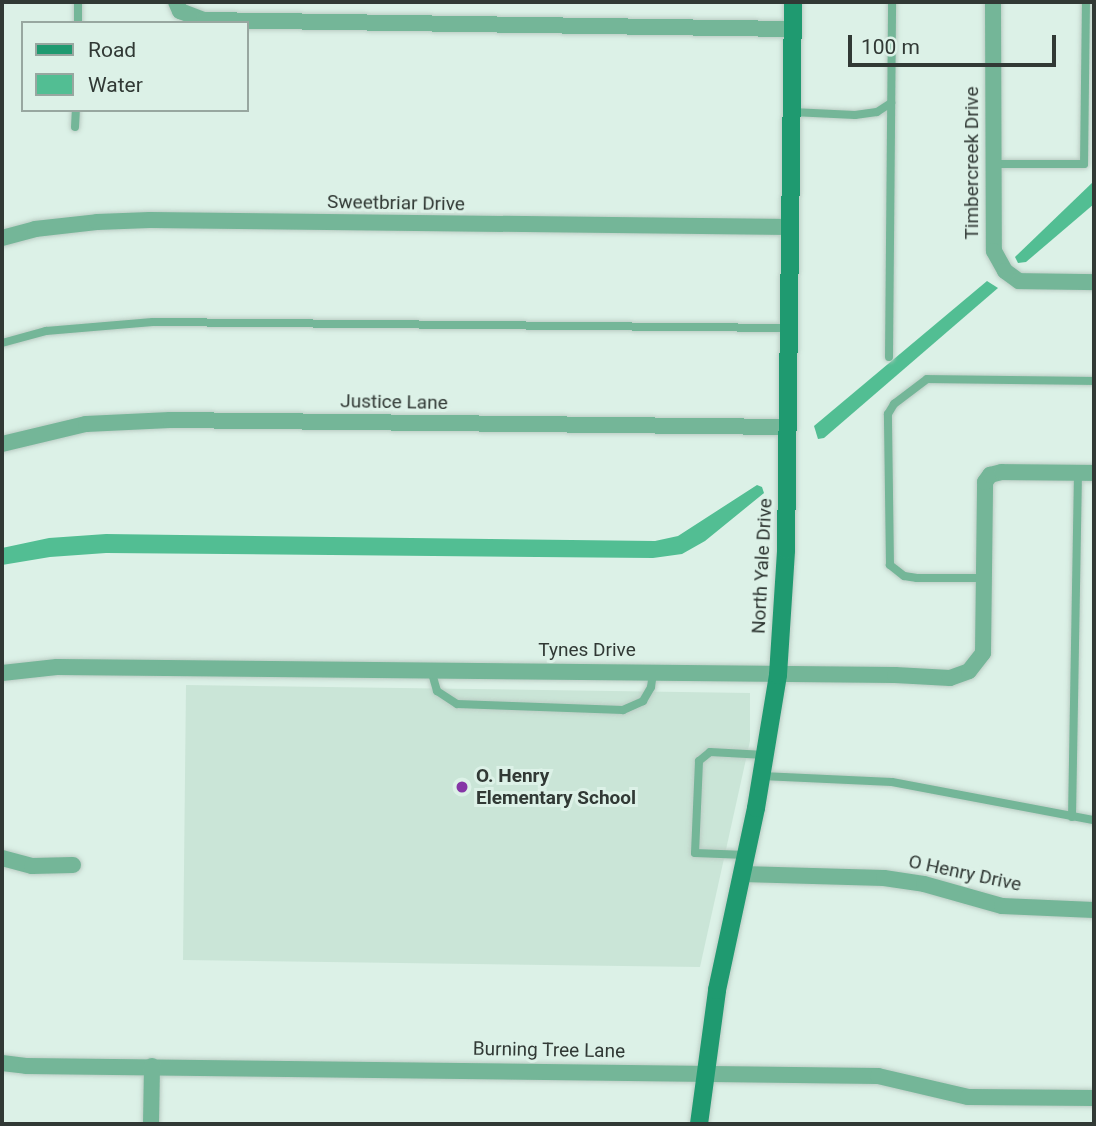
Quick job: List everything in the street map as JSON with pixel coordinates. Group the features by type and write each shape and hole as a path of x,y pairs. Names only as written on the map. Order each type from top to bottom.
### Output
{"street":[{"path":"176,2 180,11 193,19 243,21"},
{"name":"North Yale Drive","path":"699,1124 716,990 746,855 778,675 786,550 793,2"},
{"name":"Timbercreek Drive","path":"993,2 994,251 1005,271 1019,281 1094,282"},
{"path":"248,21 793,29"},
{"name":"Sweetbriar Drive","path":"2,238 35,229 97,222 150,220 790,227"},
{"name":"Justice Lane","path":"2,444 86,424 170,421 788,427"},
{"name":"Tynes Drive","path":"2,673 57,667 653,672 950,678 969,671 983,653 984,491 990,475 1002,472 1086,473"},
{"path":"2,859 32,866 73,865"},
{"name":"O Henry Drive","path":"742,874 884,878 924,884 1002,906 1094,911"},
{"name":"Burning Tree Lane","path":"2,1063 26,1066 878,1076 968,1097 1094,1098"},
{"path":"151,1124 152,1066"}],"lane":[{"path":"78,2 78,21"},
{"path":"889,357 891,2"},
{"path":"993,164 1084,164 1086,2"},
{"path":"792,112 855,115 877,112 891,103"},
{"path":"75,127 76,112"},
{"path":"2,343 46,331 153,322 789,328"},
{"path":"984,578 917,578 904,576 890,565 888,414 894,404 927,379 1094,381"},
{"path":"1072,817 1086,473"},
{"path":"431,670 437,691 457,704 623,710 643,701 651,687 653,672"},
{"path":"746,855 695,853 699,761 709,752 765,755"},
{"path":"761,776 892,782 1094,820"}],"shaded area":[{"name":"O. Henry Elementary School","path":"186,685 750,693 750,741 700,967 183,960"}],"water":[{"path":"1094,181 1094,204 1026,262 1018,263 1015,257"},
{"path":"987,281 998,288 824,438 818,439 814,426"},
{"path":"757,485 762,487 764,493 705,541 682,554 653,558 106,553 50,557 2,565 2,548 49,538 106,534 655,541 678,536"}],"place":[{"name":"O. Henry Elementary School","path":"462,787"}]}
